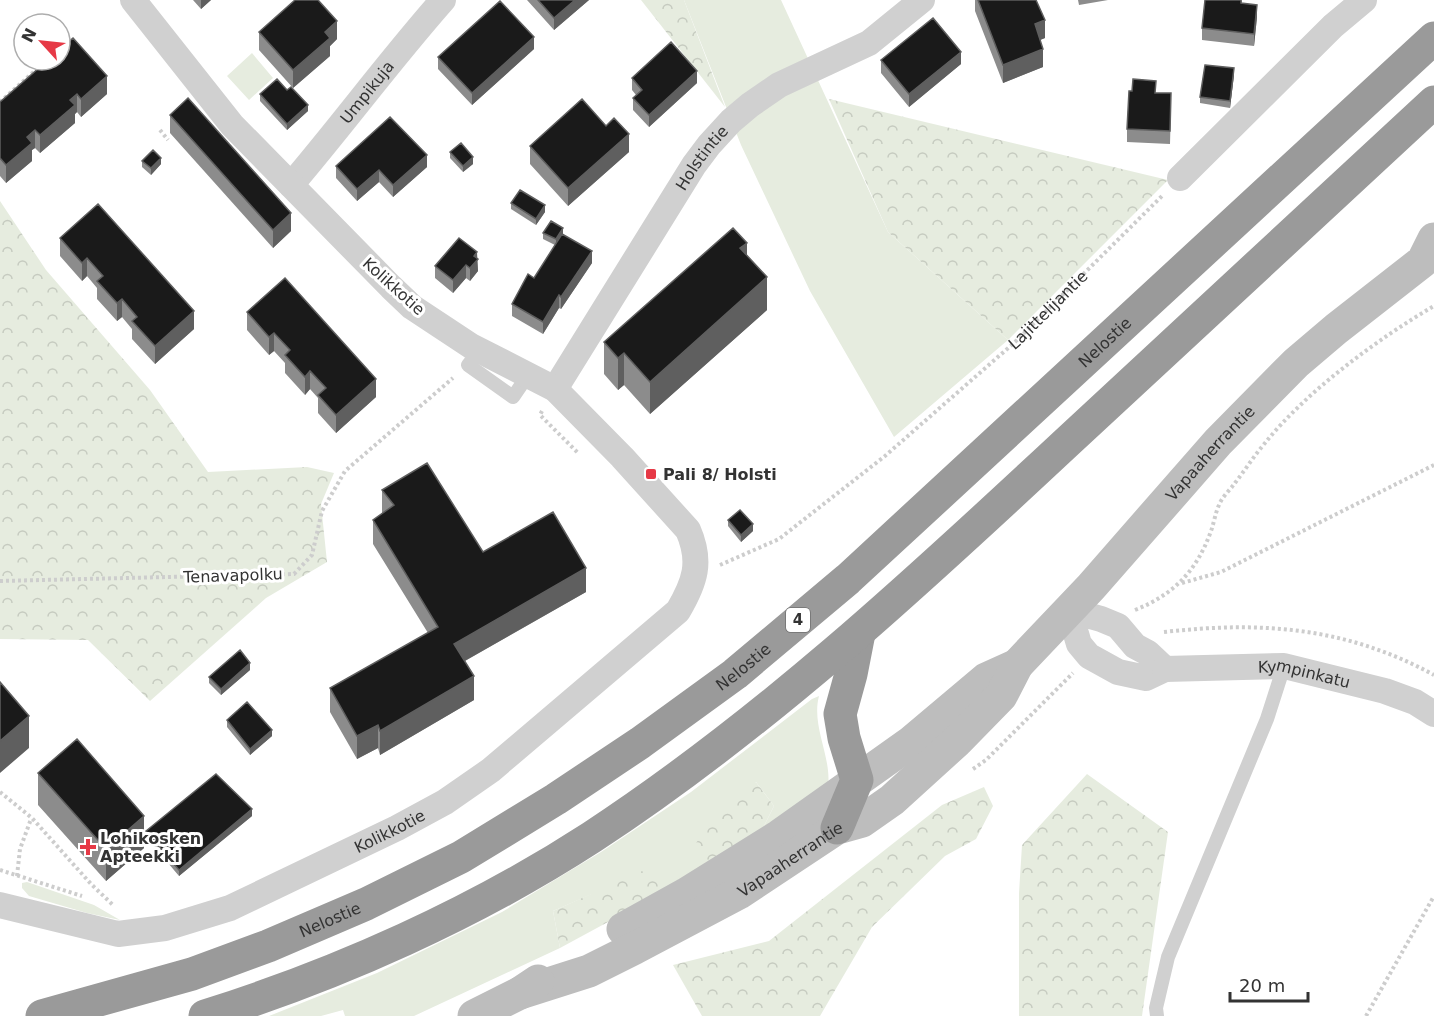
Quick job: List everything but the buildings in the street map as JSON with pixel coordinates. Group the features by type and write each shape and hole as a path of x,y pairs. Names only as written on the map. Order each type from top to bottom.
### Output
{"highway":[{"name":"Nelostie","path":"42,1016 192,974 268,946 366,904 461,857 556,800 640,743 735,674 848,579 1434,38"},
{"path":"206,1016 368,955 489,898 590,838 679,777 859,633 1434,102"},
{"path":"837,828 857,780 847,749 840,714 851,675 859,633"}],"street":[{"name":"Kolikkotie","path":"0,905 118,934 165,928 230,908 397,828 445,802 491,770 678,611 690,590 696,566 694,544 688,530 622,457 555,389 528,375 474,358 412,307 232,125 133,0"},
{"name":"Umpikuja","path":"291,185 359,104 403,45 444,0"},
{"name":"Holstintie","path":"555,389 694,165 731,121 779,85 869,43 922,0"},
{"path":"1180,178 1333,27 1364,0"},
{"name":"Vapaaherrantie","path":"520,993 589,970 635,948 739,893 837,828 862,821 892,800 957,741 1001,696 1017,665 1069,610 1218,441 1336,329 1430,253"},
{"path":"1069,610 1101,618 1118,626 1135,646 1148,653 1165,669"},
{"name":"Kympinkatu","path":"1069,610 1078,644 1089,656 1118,672 1146,678 1165,669 1284,666 1385,691 1415,702 1434,714"},
{"name":"Vapaaherrantie","path":"474,1016 520,993 583,952 686,894 779,836 909,743 986,679 1017,665"}],"lane":[{"path":"1157,1016 1156,1008 1168,957 1267,719 1284,666"}],"path":[{"path":"0,102 34,72"},
{"path":"160,130 168,140"},
{"name":"Lajittelijantie","path":"696,566 721,565 779,539 885,456 1015,342 1180,178"},
{"path":"1118,626 1136,609 1165,596 1181,583 1202,552 1220,503 1266,442 1306,400 1357,358 1434,306"},
{"name":"Tenavapolku","path":"0,581 294,574 312,555 322,511 345,471 474,358"},
{"path":"1181,583 1221,572 1434,465"},
{"path":"1157,633 1230,628 1278,628 1313,633 1374,647 1434,675"},
{"path":"0,792 32,818 91,884 115,907 104,903"},
{"path":"17,876 20,849 32,818"},
{"path":"0,870 82,896"},
{"path":"1366,1016 1434,896"}],"green space":[{"path":"641,0 684,0 725,107"},
{"path":"684,0 781,0 888,232 1008,340 894,437 810,291 741,145"},
{"path":"252,53 273,78 249,100 227,76"},
{"path":"829,99 1168,180 1008,340 888,232"},
{"path":"0,201 46,270 150,390 208,472 307,467 334,473 321,504 327,562 266,598 150,701 88,640 0,639"},
{"path":"819,696 817,707 819,730 827,764 828,787 760,834 774,806 756,782 707,864 667,890 592,894 553,911 560,948 414,1016 345,1016 343,1010 321,1016 269,1016 377,973 502,912 601,852 691,792"},
{"path":"1087,774 1168,832 1142,1016 1019,1016 1019,893 1022,845"},
{"path":"756,782 774,806 760,834 707,864 696,843 714,820"},
{"path":"984,787 993,806 976,839 945,856 872,927 820,1016 702,1016 673,965 769,941 942,805"},
{"path":"649,868 667,890 560,948 553,911"},
{"path":"27,882 94,905 120,920 29,896 22,888 22,883"}],"place":[{"name":"Pali 8/ Holsti","path":"651,474"},
{"name":"Lohikosken Apteekki","path":"88,847"}]}
